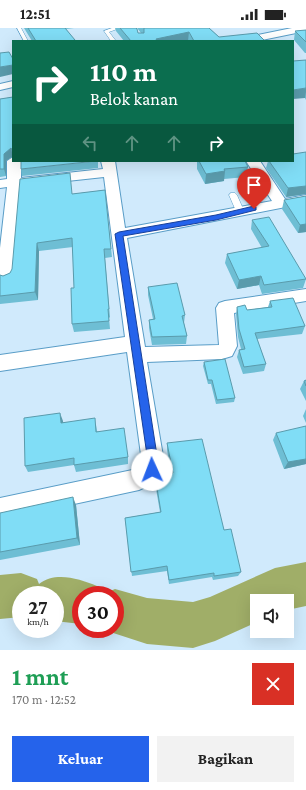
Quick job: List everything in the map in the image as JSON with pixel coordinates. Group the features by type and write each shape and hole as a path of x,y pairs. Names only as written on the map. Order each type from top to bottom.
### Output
{"street":[{"path":"248,40 306,28"},
{"path":"0,87 12,84"},
{"path":"5,277 7,183 14,162"},
{"path":"254,162 281,204"},
{"path":"0,509 139,479 148,475 152,470 153,462 109,167 7,183"},
{"path":"119,234 216,218 240,211 306,199"},
{"path":"0,363 136,349 222,352 226,351 228,346 225,308 306,295"}],"lane":[{"path":"19,28 25,40"},
{"path":"113,40 106,31 118,28"},
{"path":"233,195 240,211"}],"building":[{"path":"28,28 65,28 75,40 35,40"},
{"path":"120,28 136,28 138,33 144,33 144,28 209,28 219,37 257,33 264,40 193,40 189,32 156,40 130,40"},
{"path":"306,30 306,42 295,31"},
{"path":"9,52 12,57 12,65 0,67 0,53"},
{"path":"306,60 306,88 294,90 294,61"},
{"path":"12,97 12,150 11,148 4,154 4,169 0,169 0,99"},
{"path":"306,152 306,186 288,188 270,162 294,162 294,154"},
{"path":"21,162 87,162 21,169"},
{"path":"200,162 246,162 248,167 224,169 225,171 206,174"},
{"path":"70,173 72,194 105,190 111,249 104,249 109,321 72,324 71,288 74,288 72,238 37,243 35,292 0,296 0,275 3,276 10,273 12,269 20,179"},
{"path":"306,196 306,224 300,225 284,200"},
{"path":"269,217 306,279 264,285 261,276 239,280 227,254 269,246 252,220"},
{"path":"177,283 185,315 182,316 187,336 152,337 149,320 155,319 148,287"},
{"path":"293,298 305,326 255,333 266,364 244,367 239,350 245,349 239,329 237,307 245,305 247,310 272,307 270,301"},
{"path":"225,359 235,398 217,400 212,380 208,380 204,362"},
{"path":"60,413 61,423 95,418 96,432 124,428 128,457 74,465 74,458 25,466 24,418"},
{"path":"306,426 306,459 288,462 276,433"},
{"path":"202,439 224,530 231,529 241,572 214,576 214,573 169,580 167,566 131,572 125,518 161,512 155,476 173,473 167,443"},
{"path":"73,497 77,538 0,552 0,513"}],"waterway":[{"path":"124,615 147,621 193,625 215,618 275,590 306,584"},
{"path":"0,597 12,596"},
{"path":"64,600 72,601"}],"route":[{"path":"152,470 153,462 119,234 216,218 240,211 254,209"}]}
